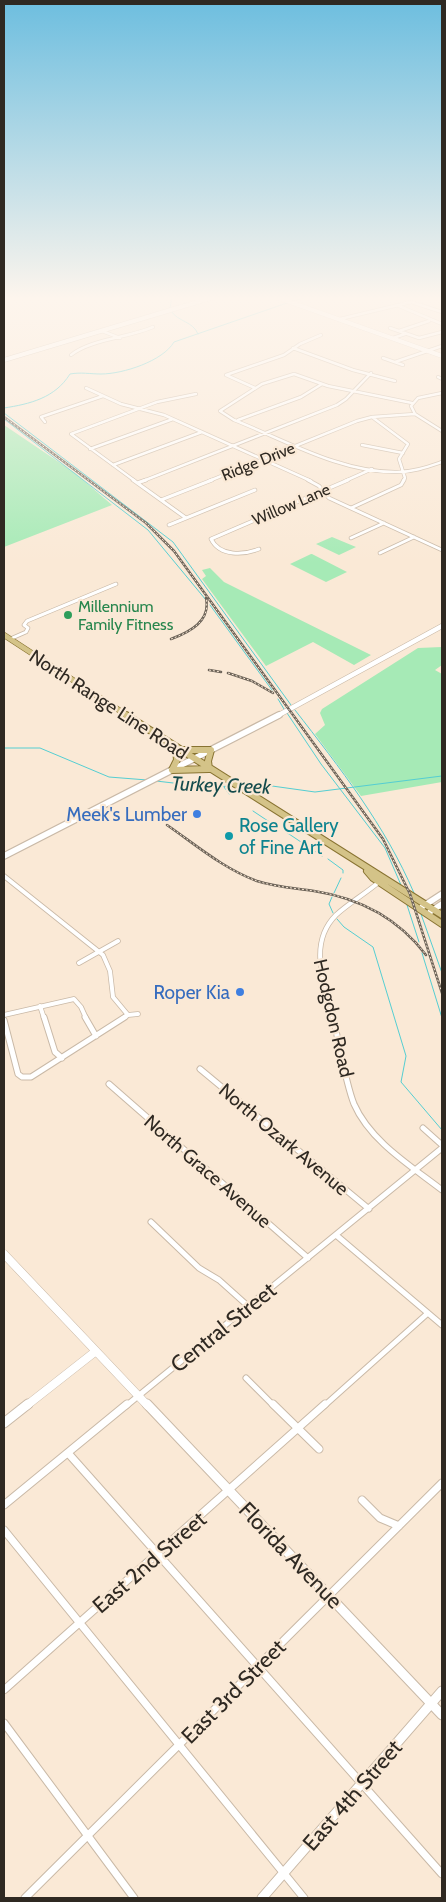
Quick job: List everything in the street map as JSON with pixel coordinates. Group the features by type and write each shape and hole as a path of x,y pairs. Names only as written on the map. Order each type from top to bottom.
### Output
{"main road":[{"name":"North Range Line Road","path":"4,635 193,759 366,868 422,907"},
{"path":"176,748 190,751 211,750 208,761 209,769 188,768 169,772 177,762 176,748"},
{"name":"North Range Line Road","path":"366,868 379,882 430,912 442,924"},
{"name":"North Range Line Road","path":"430,912 442,915"}],"street":[{"path":"250,386 255,388"},
{"path":"261,386 220,411 326,457 372,469 404,471 422,469 442,462"},
{"path":"238,420 300,397 319,386"},
{"path":"330,386 412,403 423,396 442,393"},
{"path":"137,483 183,463 267,433 339,404 359,386"},
{"path":"86,388 139,409 173,419 262,459 310,481 329,498 442,550"},
{"path":"186,518 90,449 71,433 170,399 196,394"},
{"path":"45,422 41,417 103,396"},
{"path":"412,403 412,410 415,414 442,431"},
{"name":"Ridge Drive","path":"161,500 296,445 372,417 415,414"},
{"path":"351,508 402,485 405,478 399,459 408,447 406,441 372,417"},
{"path":"90,449 173,419"},
{"path":"113,466 202,432"},
{"path":"362,445 403,453"},
{"name":"Willow Lane","path":"259,549 244,555 236,555 211,539 372,469"},
{"path":"169,525 254,490"},
{"path":"351,538 384,523"},
{"path":"380,553 414,537"},
{"path":"10,639 26,632 28,628 24,625 27,621 116,584"},
{"path":"4,856 211,750 442,626"},
{"path":"4,876 99,952 110,966 111,996 128,1015"},
{"name":"Hodgdon Road","path":"379,882 333,918 323,931 319,944 320,964 354,1103 361,1117 382,1143 442,1190"},
{"path":"422,907 442,894"},
{"path":"430,912 442,907"},
{"path":"79,963 118,941"},
{"path":"4,1015 72,999 77,1000 89,1030 96,1036"},
{"path":"40,1006 55,1052 62,1058"},
{"path":"4,1020 18,1074 22,1077 31,1077 128,1015 138,1014"},
{"name":"North Ozark Avenue","path":"200,1069 369,1208"},
{"name":"North Grace Avenue","path":"109,1084 308,1258"},
{"name":"Central Street","path":"4,1506 442,1147 423,1128"},
{"path":"151,1222 199,1268 219,1280 248,1306"},
{"path":"336,1235 442,1325"},
{"name":"Florida Avenue","path":"4,1254 442,1715"},
{"name":"East 2nd Street","path":"4,1690 428,1313"},
{"path":"4,1423 96,1351"},
{"path":"246,1378 319,1449"},
{"path":"68,1453 442,1874"},
{"name":"East 3rd Street","path":"24,1898 442,1483"},
{"path":"362,1500 383,1520 399,1526"},
{"path":"4,1530 304,1898"},
{"name":"East 4th Street","path":"262,1898 442,1691"},
{"path":"4,1723 134,1898"}],"green space":[{"path":"4,425 75,473 112,505 4,547"},
{"path":"332,537 356,547 339,555 316,544"},
{"path":"311,554 347,572 326,582 290,564"},
{"path":"210,568 224,582 371,655 354,665 313,642 266,666 202,579 206,576 202,570"},
{"path":"442,647 442,665 435,670 442,674 442,782 361,796 315,734 325,725 320,713 322,709 418,648"}],"waterway":[{"path":"4,408 32,402 49,394 60,386"},
{"path":"4,413 173,542 291,705"},
{"path":"4,419 148,530 206,600"},
{"path":"210,605 272,690"},
{"path":"278,699 284,709"},
{"path":"295,710 353,787"},
{"path":"287,713 340,789"},
{"name":"Turkey Creek","path":"4,748 40,748 109,777 147,780"},
{"name":"Turkey Creek","path":"353,787 442,776"},
{"name":"Turkey Creek","path":"156,781 208,787 234,786"},
{"name":"Turkey Creek","path":"243,786 265,785 315,792 340,789"},
{"path":"224,787 229,794"},
{"name":"Turkey Creek","path":"340,789 353,787"},
{"path":"353,787 390,844 414,893"},
{"path":"340,789 385,848 401,885"},
{"path":"253,811 271,823"},
{"path":"283,830 322,856"},
{"path":"328,859 343,870 343,873"},
{"path":"334,893 341,878"},
{"path":"332,897 329,904 333,913"},
{"path":"407,905 419,942"},
{"path":"421,914 442,973"},
{"path":"337,919 344,927 373,947 406,1056 401,1082 442,1130"},
{"path":"422,953 442,1018"}],"railway":[{"path":"4,417 146,523 174,551 383,839 410,894 442,993"},
{"path":"171,639 198,625 205,613 207,606 206,598"},
{"path":"209,670 221,672"},
{"path":"228,673 252,681 273,693"},
{"path":"167,825 210,856 233,870 257,881 271,885 331,894 376,912 403,930 426,955"}],"place":[{"name":"Millennium Family Fitness","path":"68,615"},
{"name":"Meek's Lumber","path":"197,814"},
{"name":"Rose Gallery of Fine Art","path":"229,836"},
{"name":"Roper Kia","path":"240,992"}]}
